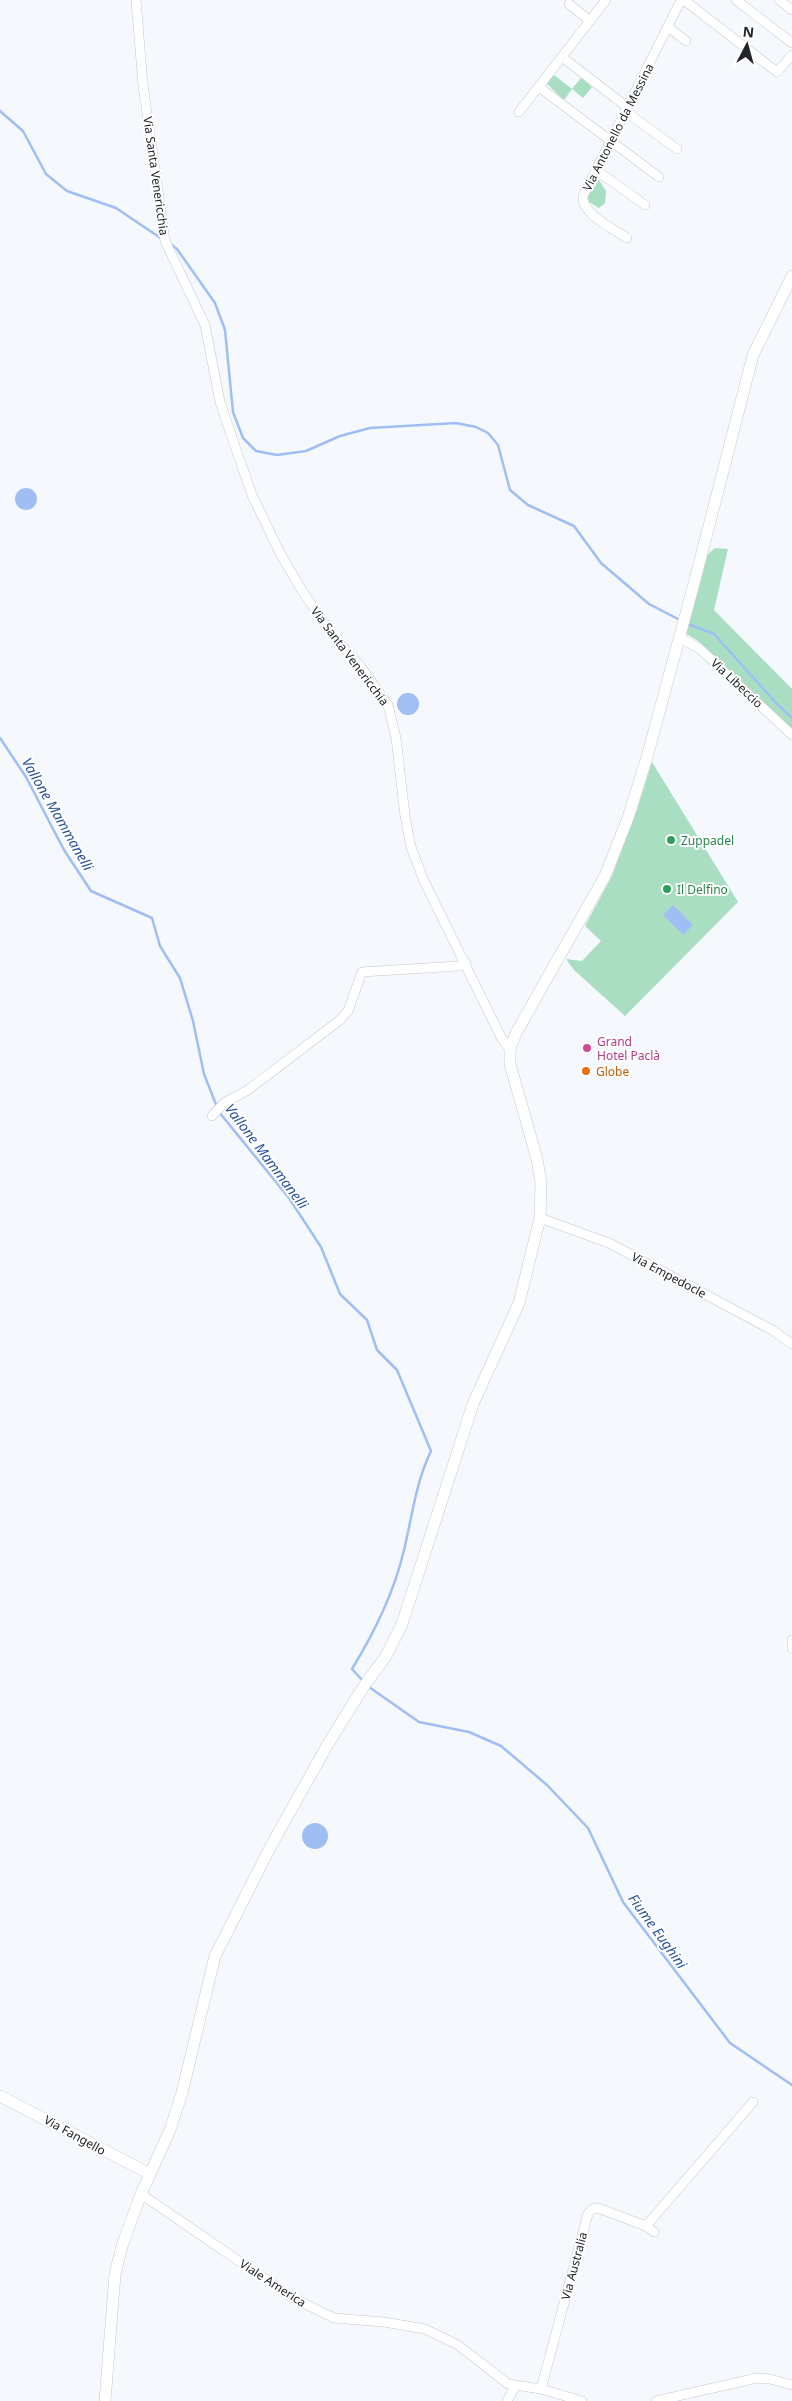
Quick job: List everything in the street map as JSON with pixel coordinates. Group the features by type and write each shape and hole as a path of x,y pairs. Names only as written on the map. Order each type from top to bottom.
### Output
{"street":[{"name":"Via Santa Venericchia","path":"136,0 143,85 165,241 205,325 220,402 252,495 280,553 301,590 333,636 361,667 388,705 396,738 405,816 411,847 424,881 502,1039 510,1049"},
{"path":"519,112 606,0"},
{"path":"682,0 778,72 792,55"},
{"name":"Via Antonello da Messina","path":"628,238 587,210 583,202 583,196 682,0"},
{"path":"736,0 792,43"},
{"path":"779,0 792,10"},
{"path":"569,4 590,20"},
{"path":"668,27 686,41"},
{"path":"562,57 676,149"},
{"path":"539,87 659,177"},
{"path":"596,170 645,205"},
{"path":"105,2401 115,2274 122,2246 141,2194 170,2130 182,2092 215,1956 277,1836 339,1725 386,1656 402,1624 473,1404 519,1303 540,1218 541,1183 537,1159 510,1064 510,1049 516,1033 596,892 612,858 636,796 753,355 792,276"},
{"name":"Via Libeccio","path":"679,637 700,649 792,735"},
{"path":"212,1116 224,1103 248,1090 340,1020 348,1011 362,972 459,966 466,963"},
{"name":"Via Empedocle","path":"540,1218 609,1243 772,1330 792,1344"},
{"path":"792,1640 792,1648"},
{"name":"Via Fangello","path":"0,2096 150,2174"},
{"path":"646,2226 753,2102"},
{"name":"Viale America","path":"141,2194 293,2298 334,2318 408,2325 443,2336 514,2386 541,2389 582,2401"},
{"name":"Via Australia","path":"541,2389 588,2214 592,2209 598,2208 646,2226 654,2232"},
{"path":"656,2401 757,2378 770,2379 792,2385"},
{"path":"507,2401 514,2386"}],"green space":[{"path":"554,75 572,89 564,100 547,84"},
{"path":"581,78 592,87 583,98 572,89"},
{"path":"597,177 606,191 605,203 599,208 589,202 587,196"},
{"path":"715,548 728,549 714,610 792,689 792,731 698,641 685,633 706,556"},
{"name":"Il Delfino","path":"652,762 738,902 625,1016 574,970 566,959 582,961 601,941 585,926 612,876 637,810"}],"water":[{"path":"26,488 34,491 37,499 34,507 26,510 18,507 15,499 18,491"},
{"path":"408,693 416,696 419,704 416,712 408,715 400,712 397,704 400,696"},
{"path":"673,905 693,925 683,935 663,915"},
{"path":"315,1823 324,1827 328,1836 324,1845 315,1849 306,1845 302,1836 306,1827"}],"waterway":[{"path":"0,111 23,131 46,174 67,191 116,208 162,239"},
{"path":"169,243 177,249 215,303 225,330 233,412 243,438 256,451 277,455 306,451 340,436 370,428 456,423 476,427 488,433 498,445 510,490 528,505 574,526 601,563 649,604 678,619"},
{"path":"688,624 714,634 792,718"},
{"name":"Vallone Mammanelli","path":"0,738 26,777 64,850 91,891 152,918 160,946 180,978 193,1021 204,1074 217,1107"},
{"name":"Vallone Mammanelli","path":"219,1112 289,1198 321,1247 340,1294 367,1320 377,1350 397,1370 431,1451 417,1489 403,1554 394,1584 375,1628 352,1669 363,1681"},
{"name":"Fiume Eughini","path":"369,1687 419,1722 469,1732 501,1746 547,1785 588,1828 623,1902 730,2043 792,2085"}],"place":[{"name":"Zuppadel","path":"671,840"},
{"name":"Il Delfino","path":"667,889"},
{"name":"Grand Hotel Paclà","path":"587,1048"},
{"name":"Globe","path":"586,1071"}]}
